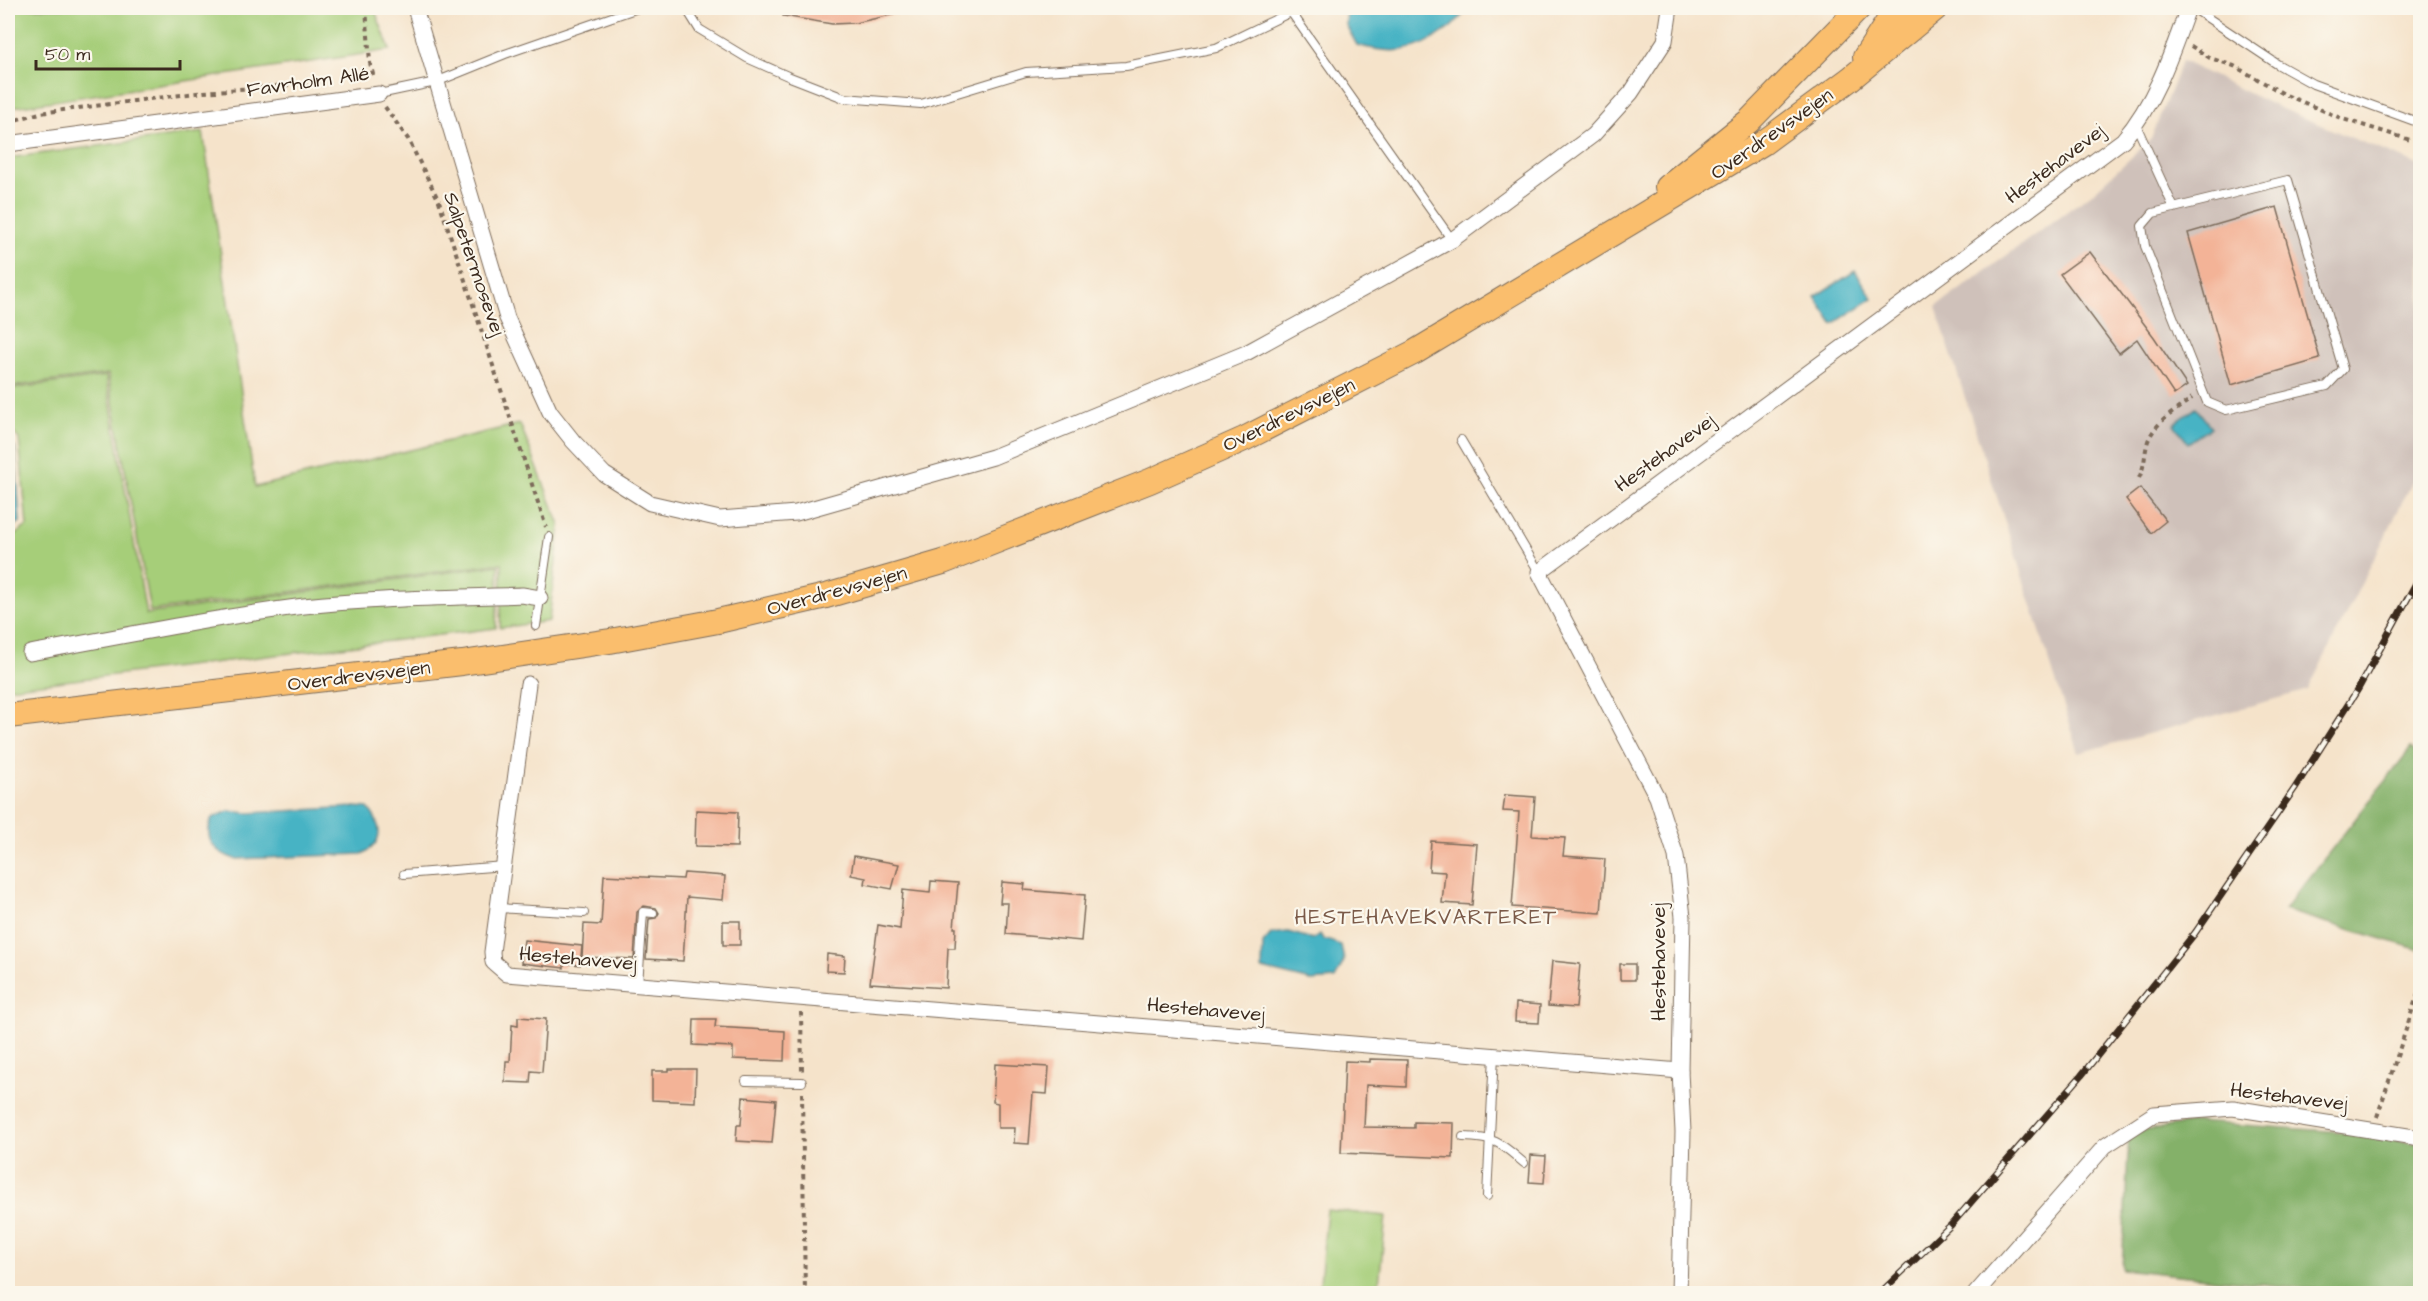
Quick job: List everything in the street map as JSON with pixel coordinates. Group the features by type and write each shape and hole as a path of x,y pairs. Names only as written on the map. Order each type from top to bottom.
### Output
{"main road":[{"name":"Overdrevsvejen","path":"1596,242 1749,121 1859,8"},
{"path":"1850,79 1891,17 1900,8"},
{"name":"Overdrevsvejen","path":"8,716 451,665 610,641 717,621 826,596 943,562 1150,481 1244,439 1415,352 1763,143 1850,79 1936,8"}],"street":[{"path":"415,8 507,318 550,412 604,474 650,503 720,519 796,513 993,457 1246,353 1452,240 1593,135 1631,93 1665,41 1670,8"},
{"name":"Hestehavevej","path":"1679,1293 1683,1132 1680,1071 1683,917 1676,856 1657,797 1539,572 2123,140 2136,125 2152,97 2188,8"},
{"name":"Favrholm Allé","path":"8,144 379,94"},
{"path":"30,653 158,629 304,606 522,595 540,598"},
{"name":"Hestehavevej","path":"528,684 492,952 493,962 507,974 1680,1071"},
{"name":"Hestehavevej","path":"1975,1293 2105,1146 2154,1114 2234,1108 2421,1138"}],"lane":[{"name":"Favrholm Allé","path":"379,94 436,82 505,54 638,8"},
{"path":"686,8 699,29 747,58 790,77 844,98 921,104 1026,72 1126,66 1216,48 1293,10 1452,240"},
{"path":"2193,8 2268,58 2313,84 2418,122"},
{"path":"2136,125 2174,208"},
{"path":"2288,180 2343,369 2327,386 2226,410 2207,402 2203,390 2145,246 2142,226 2153,213 2288,180"},
{"path":"1461,440 1539,572"},
{"path":"536,626 549,537"},
{"path":"404,874 504,866"},
{"path":"498,908 584,912"},
{"path":"638,985 643,912 653,913"},
{"path":"1487,1196 1494,1055"},
{"path":"746,1081 802,1082"},
{"path":"1463,1137 1490,1138 1524,1163"}],"path":[{"name":"Salpetermosevej","path":"366,8 372,73 379,94 387,112 408,139 439,201 549,537"},
{"path":"2177,38 2210,58 2234,66 2286,94 2343,119 2421,143"},
{"path":"348,81 372,73"},
{"path":"8,122 40,113 204,92 329,82"},
{"path":"2139,478 2145,465 2148,442 2154,428 2203,390"},
{"path":"2373,1130 2421,987"},
{"path":"801,998 805,1293"}],"shaded area":[{"path":"2182,61 2277,107 2420,166 2420,467 2308,690 2079,753 1936,307 2095,191 2151,139"}],"green space":[{"path":"8,8 374,8 390,50 8,108"},
{"path":"203,132 255,487 520,424 560,525 549,621 500,628 502,563 150,611 108,374 8,387 8,158"},
{"path":"106,376 146,614 499,565 496,628 8,688 8,540 27,526 19,439 8,427 8,389"},
{"path":"2411,748 2420,759 2420,950 2284,910"},
{"path":"2197,1122 2344,1132 2420,1144 2420,1293 2348,1293 2122,1269 2129,1133"},
{"path":"1327,1210 1386,1216 1378,1293 1319,1293"}],"water":[{"path":"1347,8 1471,8 1436,38 1414,47 1393,51 1357,45 1346,25"},
{"path":"1855,271 1873,298 1833,324 1815,297"},
{"path":"2196,408 2211,427 2188,443 2174,424"},
{"path":"8,440 15,447 20,522 8,530"},
{"path":"368,808 376,821 379,834 374,845 362,854 235,859 216,849 210,839 212,818 229,811 248,813"},
{"path":"1288,932 1313,939 1320,934 1323,939 1341,945 1344,961 1335,979 1311,981 1262,969 1263,943 1271,934"}],"building":[{"path":"784,8 895,8 896,14 855,23 832,24 783,16"},
{"path":"2277,207 2320,359 2231,385 2188,233"},
{"path":"2090,252 2154,337 2187,386 2174,395 2137,339 2119,353 2060,274"},
{"path":"2140,488 2166,521 2151,533 2126,499"},
{"path":"1505,795 1535,797 1532,836 1565,838 1563,856 1605,859 1601,913 1512,907 1519,812 1503,811"},
{"path":"696,810 738,812 737,847 695,846"},
{"path":"1431,841 1477,844 1472,905 1442,903 1445,872 1429,871"},
{"path":"854,856 899,864 892,889 865,884 866,878 851,875"},
{"path":"684,873 725,876 723,900 687,897 683,961 646,959 649,919 656,918 659,913 656,908 644,906 637,912 634,959 582,957 584,924 601,925 604,875 683,879"},
{"path":"931,881 958,883 954,928 956,928 955,948 948,948 946,988 870,983 878,925 900,929 903,890 930,893"},
{"path":"1002,882 1025,884 1024,890 1085,895 1081,941 1006,934 1008,903 1000,903"},
{"path":"723,921 740,921 740,945 723,945"},
{"path":"524,940 582,946 580,965 564,963 564,968 521,963"},
{"path":"827,954 845,956 844,972 826,971"},
{"path":"1552,961 1580,964 1576,1008 1548,1006"},
{"path":"1620,964 1635,964 1635,980 1620,980"},
{"path":"1516,1003 1540,1005 1539,1023 1515,1022"},
{"path":"518,1017 546,1019 542,1072 531,1071 530,1083 505,1082 506,1061 510,1061 512,1025 518,1026"},
{"path":"694,1019 716,1019 715,1027 785,1031 784,1061 733,1059 733,1047 693,1045"},
{"path":"1370,1059 1407,1060 1406,1087 1366,1085 1364,1127 1414,1128 1414,1122 1454,1123 1453,1158 1341,1153 1345,1061 1370,1062"},
{"path":"995,1064 1049,1067 1047,1094 1033,1093 1029,1144 1014,1143 1015,1128 998,1128 998,1103 993,1102"},
{"path":"669,1069 696,1069 695,1102 652,1100 652,1071 669,1071"},
{"path":"743,1097 776,1100 772,1143 736,1141 737,1125 741,1125"},
{"path":"1531,1155 1546,1156 1544,1183 1529,1182"}],"railway":[{"path":"1879,1294 1951,1225 2081,1076 2195,933 2295,788 2358,689 2420,576"}],"district":[{"name":"HESTEHAVEKVARTERET","path":"1426,917"}]}
